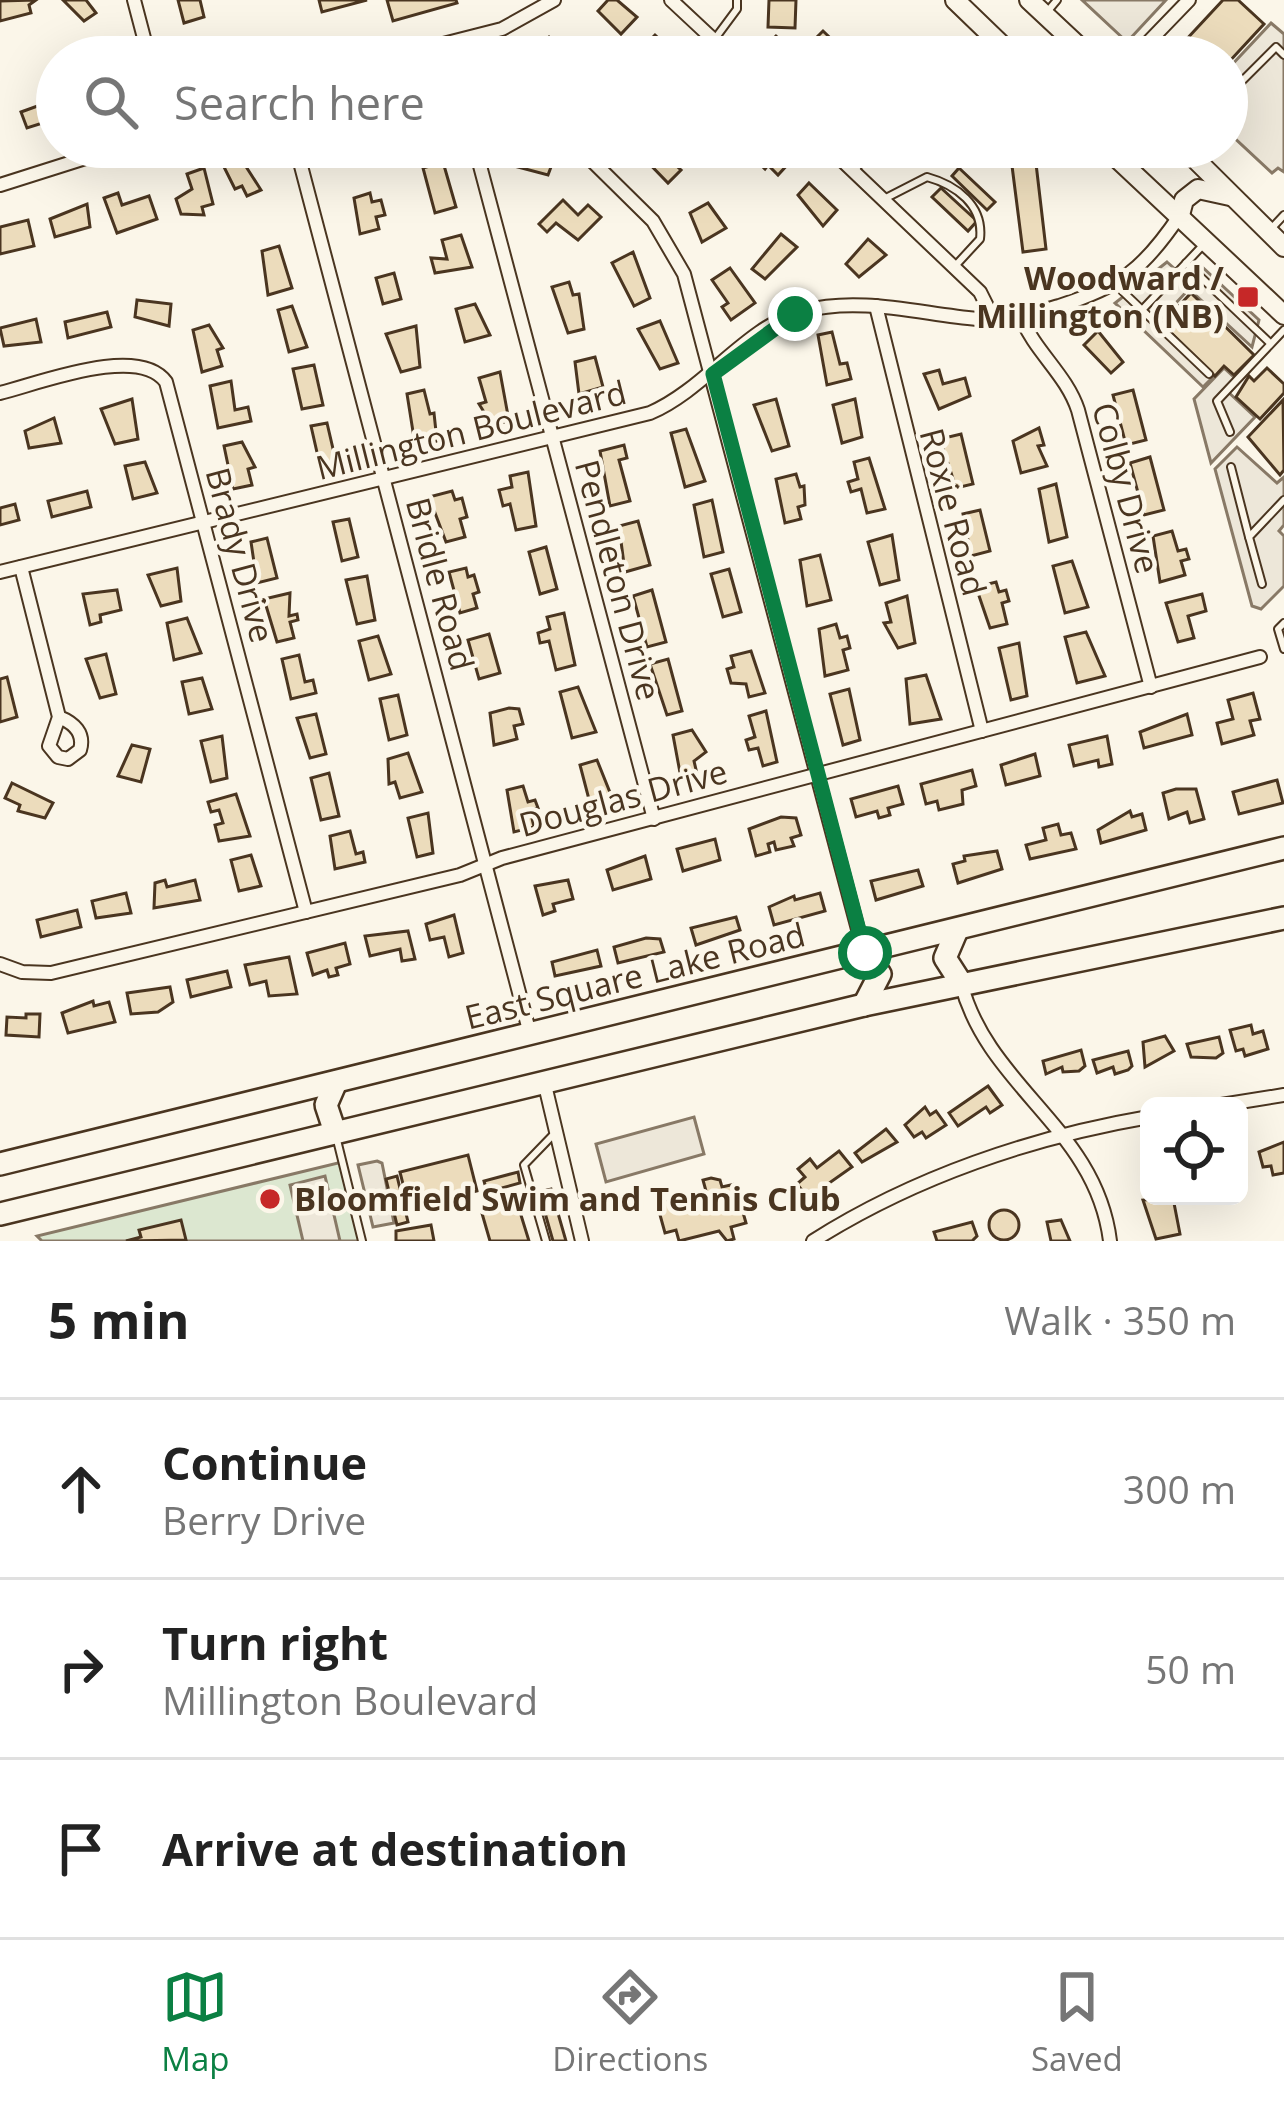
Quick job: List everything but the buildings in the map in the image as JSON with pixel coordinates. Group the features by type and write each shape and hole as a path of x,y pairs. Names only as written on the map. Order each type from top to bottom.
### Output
{"highway":[{"name":"East Square Lake Road","path":"0,1164 1284,848"},
{"path":"9,1211 865,1004 1284,918"},
{"path":"957,930 945,958 961,983"},
{"path":"865,953 880,974 865,1004"},
{"path":"335,1132 326,1106 336,1082"}],"main road":[{"path":"955,0 992,36"},
{"path":"1029,0 1051,7 1074,36"},
{"path":"1128,168 1284,315"},
{"path":"1203,168 1284,247"},
{"path":"1180,215 1184,200 1198,189 1230,196"}],"street":[{"path":"134,0 143,36"},
{"path":"476,36 522,21 554,0"},
{"path":"671,0 710,36"},
{"path":"1154,36 1189,0"},
{"path":"0,184 52,168"},
{"name":"Bridle Road","path":"302,168 531,1035"},
{"name":"Pendleton Drive","path":"481,168 654,819"},
{"path":"598,168 668,240 684,274 865,953"},
{"path":"850,168 985,299 994,320"},
{"name":"Millington Boulevard","path":"0,572 650,412 713,374 795,314 832,306 876,306 994,320 1021,317 1117,286 1142,265 1180,215"},
{"name":"Roxie Road","path":"876,306 982,731"},
{"name":"Colby Drive","path":"1021,317 1073,396 1151,687"},
{"name":"Brady Drive","path":"0,393 127,363 151,367 166,382 305,912"},
{"path":"21,567 59,717"},
{"name":"Douglas Drive","path":"0,964 22,972 51,973 305,912 1260,657"},
{"path":"961,983 983,1044 1063,1135 1097,1192 1110,1241"},
{"path":"544,1082 582,1241"},
{"path":"1248,1101 1284,1095"},
{"path":"813,1241 907,1189 1063,1135 1140,1119"}],"lane":[{"path":"717,36 736,9 736,0"},
{"path":"1248,75 1276,47 1284,55"},
{"path":"854,172 857,168"},
{"path":"884,200 927,176 954,188 971,203 980,218 980,239 954,267"},
{"path":"1268,232 1284,215"},
{"path":"1142,310 1207,241"},
{"path":"1186,263 1271,344"},
{"path":"1117,286 1209,374"},
{"path":"1230,432 1217,401 1284,329"},
{"path":"1231,467 1262,584"},
{"path":"1249,538 1284,500"},
{"path":"1284,623 1278,629 1284,650"},
{"path":"335,1132 362,1241"},
{"path":"546,1241 524,1165 556,1132"}],"green space":[{"name":"Bloomfield Swim and Tennis Club","path":"342,1162 361,1241 42,1241 37,1236"}],"shaded area":[{"path":"1082,0 1166,0 1133,36 1121,36"},
{"path":"1271,23 1284,34 1284,172 1278,168 1272,173 1248,151 1248,48"},
{"path":"1167,262 1184,277 1198,263 1259,320 1252,347 1189,289 1159,321 1213,377 1203,387 1115,303"},
{"path":"1224,368 1236,379 1226,390 1255,417 1211,463 1194,399"},
{"path":"1237,447 1277,483 1284,477 1284,525 1279,531 1284,536 1284,586 1261,609 1252,606 1215,469"},
{"path":"694,1117 704,1154 606,1182 596,1144"},
{"path":"382,1163 394,1223 373,1227 358,1165"},
{"path":"325,1176 340,1241 303,1241 290,1185"}],"place":[{"name":"Woodward / Millington (NB)","path":"1248,297"},
{"name":"Bloomfield Swim and Tennis Club","path":"270,1199"}],"route":[{"path":"795,314 762,333 713,374 865,953"}]}
